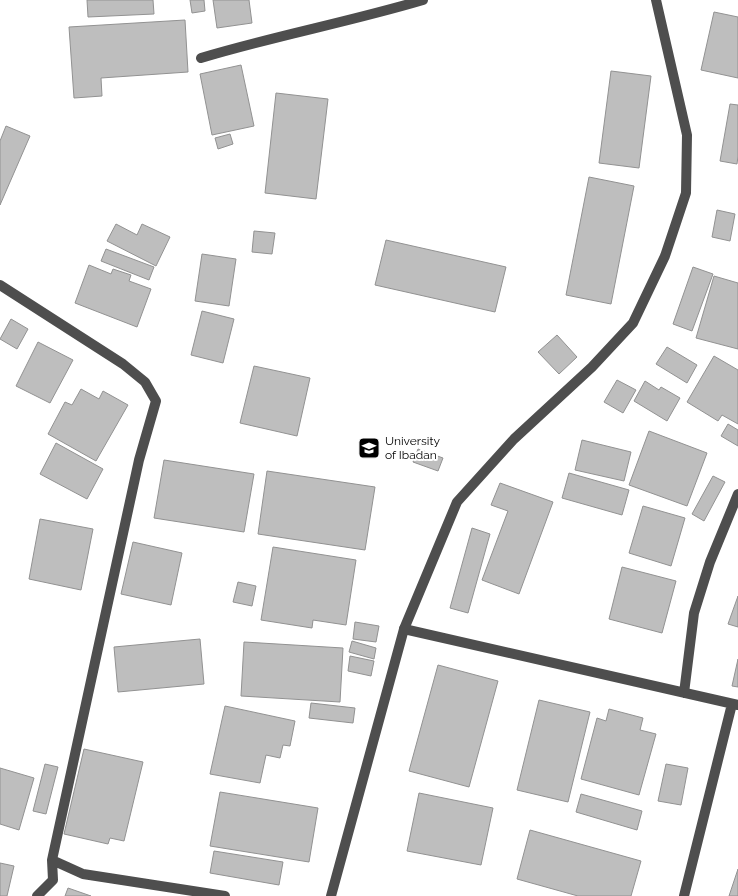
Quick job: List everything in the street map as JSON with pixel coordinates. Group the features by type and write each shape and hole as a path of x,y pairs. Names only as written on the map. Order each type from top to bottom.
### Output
{"street":[{"path":"201,58 423,0"},
{"path":"331,896 404,630 457,502 514,439 592,367 633,324 665,256 686,194 686,135 656,0"},
{"path":"0,285 123,364 145,382 156,400 139,460 52,860 53,880 37,896"},
{"path":"684,693 694,613 710,562 738,494"},
{"path":"404,630 735,705 684,896"},
{"path":"52,860 83,874 225,896"}],"building":[{"path":"87,0 153,0 154,14 88,17"},
{"path":"190,0 204,0 205,11 192,13"},
{"path":"213,0 249,0 252,23 217,28"},
{"path":"714,12 738,17 738,78 701,70"},
{"path":"185,20 188,72 101,78 102,96 74,98 69,27"},
{"path":"241,65 254,126 212,135 200,74"},
{"path":"611,71 651,76 639,168 599,163"},
{"path":"276,93 328,99 316,199 265,193"},
{"path":"730,104 738,105 737,164 720,161"},
{"path":"6,126 30,136 0,205 0,141"},
{"path":"230,134 233,144 218,149 215,138"},
{"path":"589,177 634,186 611,304 566,295"},
{"path":"717,210 735,214 730,241 712,237"},
{"path":"116,224 137,235 142,224 170,237 156,266 107,241"},
{"path":"254,231 275,233 272,254 252,252"},
{"path":"386,240 506,267 495,312 375,285"},
{"path":"106,249 154,267 149,280 101,261"},
{"path":"202,254 236,259 229,306 195,301"},
{"path":"89,265 111,274 113,269 131,275 129,281 151,289 137,327 75,303"},
{"path":"693,267 713,274 692,331 673,324"},
{"path":"714,276 738,283 738,349 696,338"},
{"path":"202,311 234,319 223,363 191,355"},
{"path":"11,319 28,329 17,349 0,339"},
{"path":"557,335 577,357 559,374 538,352"},
{"path":"38,342 73,360 50,403 16,386"},
{"path":"667,347 697,365 687,383 656,364"},
{"path":"714,356 738,370 738,424 722,415 718,421 687,402"},
{"path":"254,366 310,378 297,436 240,423"},
{"path":"617,380 636,390 623,413 604,402"},
{"path":"645,381 659,390 661,387 680,398 667,421 634,401"},
{"path":"81,389 99,399 103,391 128,405 96,461 48,434 65,402 72,405"},
{"path":"728,424 738,430 738,446 721,436"},
{"path":"649,431 707,453 687,506 629,485"},
{"path":"582,440 631,452 624,481 575,470"},
{"path":"56,443 103,469 87,499 40,474"},
{"path":"418,449 443,458 438,471 413,462"},
{"path":"164,460 254,474 244,532 154,518"},
{"path":"267,471 375,487 365,550 258,534"},
{"path":"569,473 629,490 622,515 562,498"},
{"path":"713,476 725,482 704,521 692,514"},
{"path":"500,483 553,502 519,594 482,580 508,511 491,505"},
{"path":"643,506 685,518 671,566 629,553"},
{"path":"40,519 93,529 81,590 29,579"},
{"path":"472,528 490,534 468,613 450,608"},
{"path":"133,542 182,553 171,605 121,594"},
{"path":"273,547 356,560 346,625 313,620 312,628 261,620"},
{"path":"622,567 676,581 662,633 609,619"},
{"path":"238,582 256,586 252,606 233,602"},
{"path":"738,596 738,627 728,624"},
{"path":"355,622 379,626 376,642 353,639"},
{"path":"200,639 204,684 118,692 114,647"},
{"path":"352,641 376,648 374,659 349,652"},
{"path":"244,642 343,648 340,702 241,696"},
{"path":"350,656 374,661 371,676 348,671"},
{"path":"738,659 738,687 732,686"},
{"path":"438,665 498,681 469,787 409,771"},
{"path":"539,700 590,712 568,802 517,790"},
{"path":"311,703 355,708 353,723 309,718"},
{"path":"225,706 295,721 290,746 283,745 280,758 266,755 260,783 210,774"},
{"path":"609,709 643,718 640,730 656,734 639,795 581,779 597,718 606,721"},
{"path":"84,749 143,762 124,841 110,838 108,844 64,834"},
{"path":"45,764 58,767 46,814 33,811"},
{"path":"666,764 688,768 681,805 658,801"},
{"path":"0,768 34,778 19,830 0,824"},
{"path":"220,792 318,808 309,862 210,846"},
{"path":"419,793 493,808 481,865 407,851"},
{"path":"581,794 642,811 637,830 576,812"},
{"path":"530,830 641,861 631,896 578,896 517,879"},
{"path":"214,851 283,862 279,885 210,873"},
{"path":"0,863 14,866 7,896 0,896"},
{"path":"738,869 738,896 729,896"},
{"path":"68,888 91,896 65,896"}],"place":[{"name":"University of Ibadan","path":"369,448"}]}
